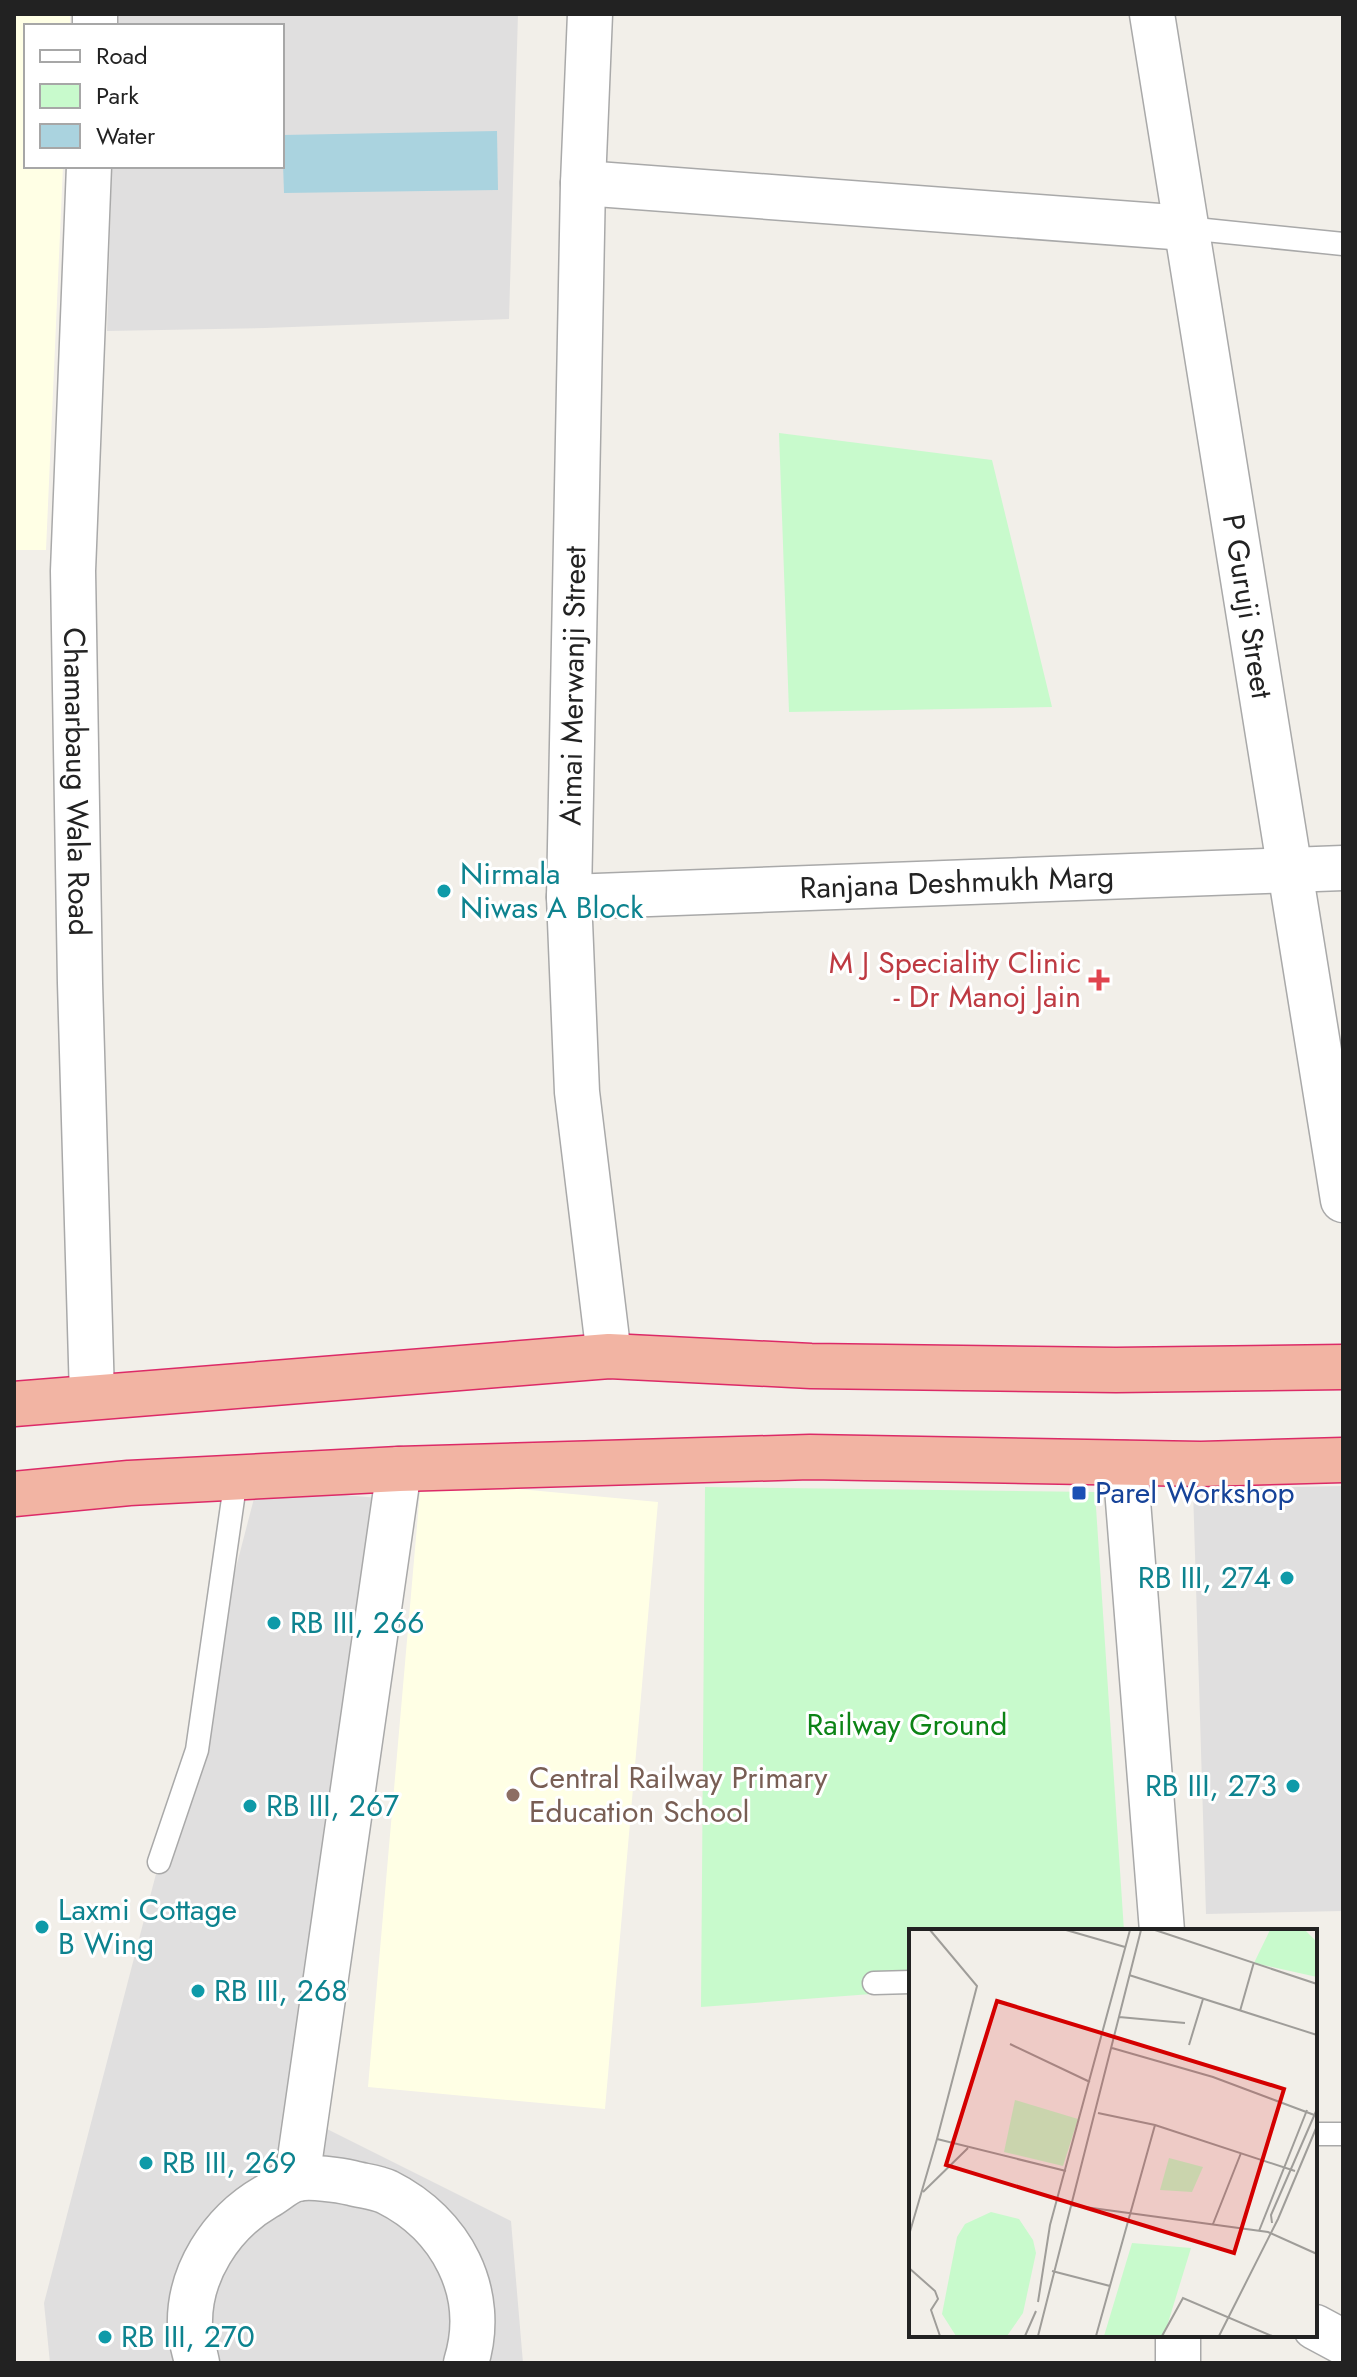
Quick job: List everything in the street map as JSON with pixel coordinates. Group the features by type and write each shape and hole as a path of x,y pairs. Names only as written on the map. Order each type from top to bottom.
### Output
{"highway":[{"path":"14,1404 609,1356 811,1366 1116,1370 1343,1367"},
{"path":"14,1494 129,1483 399,1469 810,1457 1201,1464 1343,1460"}],"street":[{"name":"Aimai Merwanji Street","path":"590,14 583,183 569,897 577,1092 609,1356"},
{"name":"P Guruji Street","path":"1152,14 1343,1200"},
{"name":"Chamarbaug Wala Road","path":"89,168 73,571 80,983 92,1396"},
{"path":"583,183 1186,228"},
{"name":"Ranjana Deshmukh Marg","path":"569,897 1343,868"},
{"path":"1125,1463 1162,1929"},
{"path":"297,2179 399,1469"},
{"path":"197,2363 190,2327 196,2281 217,2239 250,2206 297,2179 339,2180 384,2190 425,2215 454,2251 471,2295 472,2342 466,2363"},
{"path":"1317,2328 1343,2342"},
{"path":"1178,2337 1178,2363"}],"lane":[{"path":"1186,228 1343,244"},
{"path":"159,1862 197,1750 236,1478"},
{"path":"874,1983 909,1982"},
{"path":"1317,2134 1343,2134"}],"shaded area":[{"path":"14,14 70,14 70,24 24,24 24,168 63,168 46,550 14,550"},
{"path":"117,14 518,14 509,319 107,331 112,168 284,168 284,24 116,24"},
{"name":"Central Railway Primary Education School","path":"421,1480 658,1502 605,2109 368,2087"},
{"path":"1343,1486 1343,1911 1206,1914 1193,1489"},
{"path":"257,1487 411,1501 319,2125 511,2221 523,2363 50,2363 44,2303"}],"green space":[{"path":"779,433 992,460 1052,707 789,712"},
{"name":"Railway Ground","path":"705,1487 1095,1492 1124,1929 909,1929 909,1991 701,2007"}],"water":[{"path":"497,131 498,190 284,193 284,135"}],"place":[{"name":"Nirmala Niwas A Block","path":"444,891"},
{"name":"M J Speciality Clinic - Dr Manoj Jain","path":"1099,980"},
{"name":"Parel Workshop","path":"1079,1493"},
{"name":"RB III, 274","path":"1287,1578"},
{"name":"RB III, 266","path":"274,1623"},
{"name":"RB III, 273","path":"1293,1786"},
{"name":"Central Railway Primary Education School","path":"513,1795"},
{"name":"RB III, 267","path":"250,1806"},
{"name":"Laxmi Cottage B Wing","path":"42,1927"},
{"name":"RB III, 268","path":"198,1991"},
{"name":"RB III, 269","path":"146,2163"},
{"name":"RB III, 270","path":"105,2337"}]}
